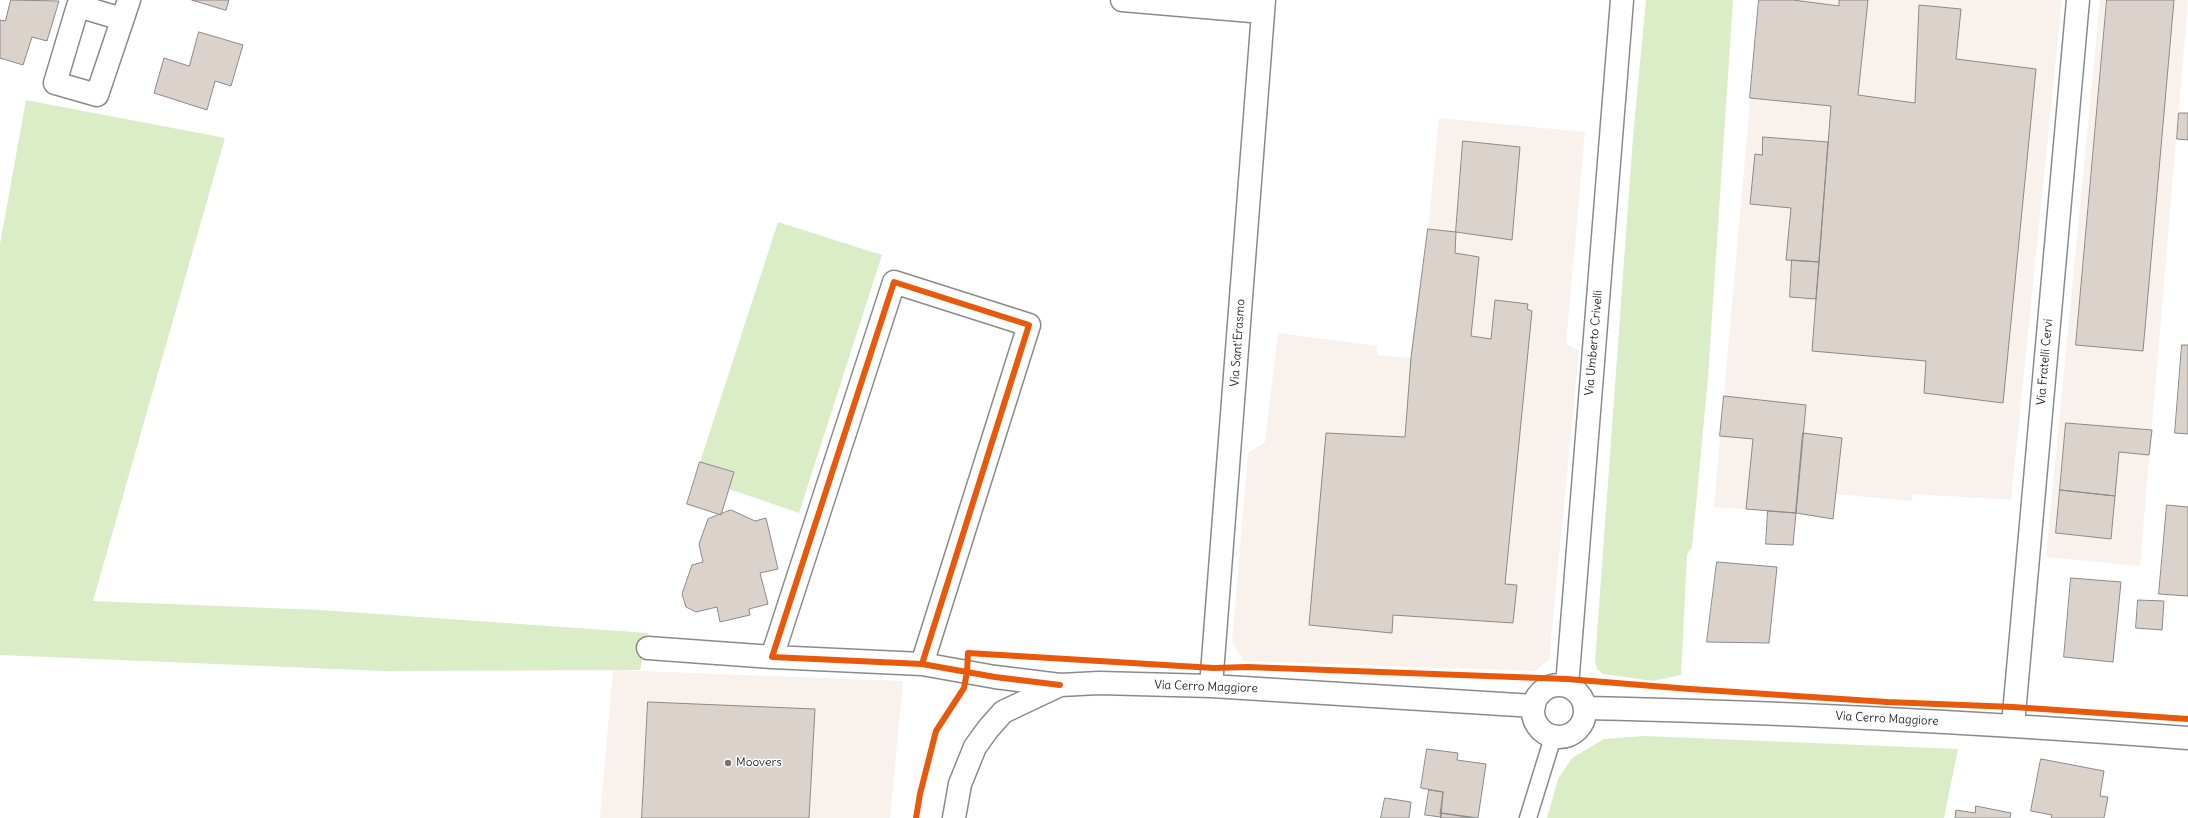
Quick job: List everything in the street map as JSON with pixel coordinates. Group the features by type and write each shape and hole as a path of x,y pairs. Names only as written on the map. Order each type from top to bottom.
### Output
{"street":[{"path":"1122,0 1264,6"},
{"name":"Via Umberto Crivelli","path":"1567,686 1622,0"},
{"name":"Via Fratelli Cervi","path":"2013,725 2078,0"},
{"name":"Via Sant'Erasmo","path":"1211,686 1264,6"},
{"path":"772,657 894,282 1029,325 922,664"},
{"path":"648,648 772,657 922,664 988,676 1060,685"},
{"name":"Via Cerro Maggiore","path":"954,818 960,784 975,747 988,729 1003,712 1060,685 1099,683 1211,686 1534,706"},
{"path":"1567,686 1579,694 1585,708 1582,724 1577,731 1562,738 1553,737 1546,734 1535,722 1534,706 1537,698 1550,687 1567,686"},
{"name":"Via Cerro Maggiore","path":"1585,708 1689,710 2013,725 2188,738"}],"lane":[{"path":"1528,818 1553,737"}],"shaded area":[{"path":"1759,0 2062,0 2011,500 1913,494 1912,501 1835,494 1833,519 1796,513 1714,507"},
{"path":"2100,0 2188,0 2140,566 2046,557"},
{"path":"1439,118 1585,132 1566,344 1579,351 1549,660 1535,671 1244,661 1232,642 1248,453 1265,442 1278,333 1377,346 1377,355 1410,358 1428,229"},
{"path":"613,670 903,681 890,818 600,818"}],"green space":[{"path":"1646,0 1733,0 1708,378 1692,547 1687,555 1681,675 1653,681 1603,674 1597,669 1595,661 1633,137"},
{"path":"26,100 225,138 93,601 321,610 648,633 640,670 384,671 0,655 0,244"},
{"path":"778,222 882,255 799,513 729,489 734,472 700,462"},
{"path":"1644,736 1958,749 1944,818 1547,818 1558,779 1572,758 1604,739"}],"building":[{"path":"11,0 59,1 47,41 32,37 23,65 0,58 0,20 5,21"},
{"path":"192,0 229,0 226,10"},
{"path":"1759,0 1793,0 1839,6 1839,0 1868,0 1858,95 1915,103 1919,5 1961,9 1956,59 2036,69 2003,403 1924,393 1926,361 1812,351 1831,106 1750,98"},
{"path":"2107,0 2174,0 2143,351 2076,345"},
{"path":"199,32 243,45 231,86 215,81 207,110 154,93 164,58 189,66"},
{"path":"2179,113 2188,113 2188,140 2177,139"},
{"path":"1763,137 1828,142 1819,262 1786,260 1791,208 1750,204 1755,154 1762,155"},
{"path":"1463,141 1520,147 1512,240 1456,232"},
{"path":"1428,229 1456,232 1455,253 1479,257 1471,336 1491,339 1495,300 1528,304 1527,309 1532,311 1505,584 1517,585 1513,623 1393,615 1392,633 1309,625 1326,433 1405,437 1411,358"},
{"path":"1792,260 1819,262 1816,299 1790,297"},
{"path":"2182,345 2188,345 2188,434 2175,433"},
{"path":"1724,396 1806,405 1796,513 1746,509 1753,439 1720,436"},
{"path":"2066,423 2152,430 2149,455 2119,452 2115,496 2060,490"},
{"path":"1803,433 1842,438 1833,519 1796,513"},
{"path":"700,462 734,472 721,515 687,504"},
{"path":"2060,490 2115,496 2111,539 2056,533"},
{"path":"2167,505 2188,507 2188,596 2159,594"},
{"path":"731,510 755,521 766,518 778,569 760,573 768,604 749,609 750,615 720,622 717,607 696,612 686,607 682,594 692,565 703,562 699,544 708,519"},
{"path":"1768,511 1796,513 1793,545 1766,544"},
{"path":"1717,562 1777,567 1769,643 1707,642"},
{"path":"2071,578 2121,582 2113,662 2064,657"},
{"path":"2138,600 2164,601 2162,630 2136,628"},
{"name":"Moovers","path":"648,702 815,709 809,818 642,818"},
{"path":"1427,749 1458,753 1457,760 1486,764 1478,818 1440,814 1443,792 1421,788"},
{"path":"2041,759 2104,771 2100,796 2108,797 2104,818 2051,818 2052,815 2031,811"},
{"path":"1429,790 1443,792 1441,817 1425,815"},
{"path":"1385,798 1411,802 1409,818 1381,818"},
{"path":"1976,806 2011,813 2010,818 1955,818 1956,810 1975,813"},
{"path":"1441,813 1473,818 1441,818"}],"cycle path":[{"path":"922,664 1029,325 894,282 772,657 922,664 995,677 1060,685"},
{"path":"916,818 920,794 936,731 964,688 968,653 1214,668 1247,667 1567,679 1887,702 2013,707 2188,719"}],"place":[{"name":"Moovers","path":"728,763"}]}
